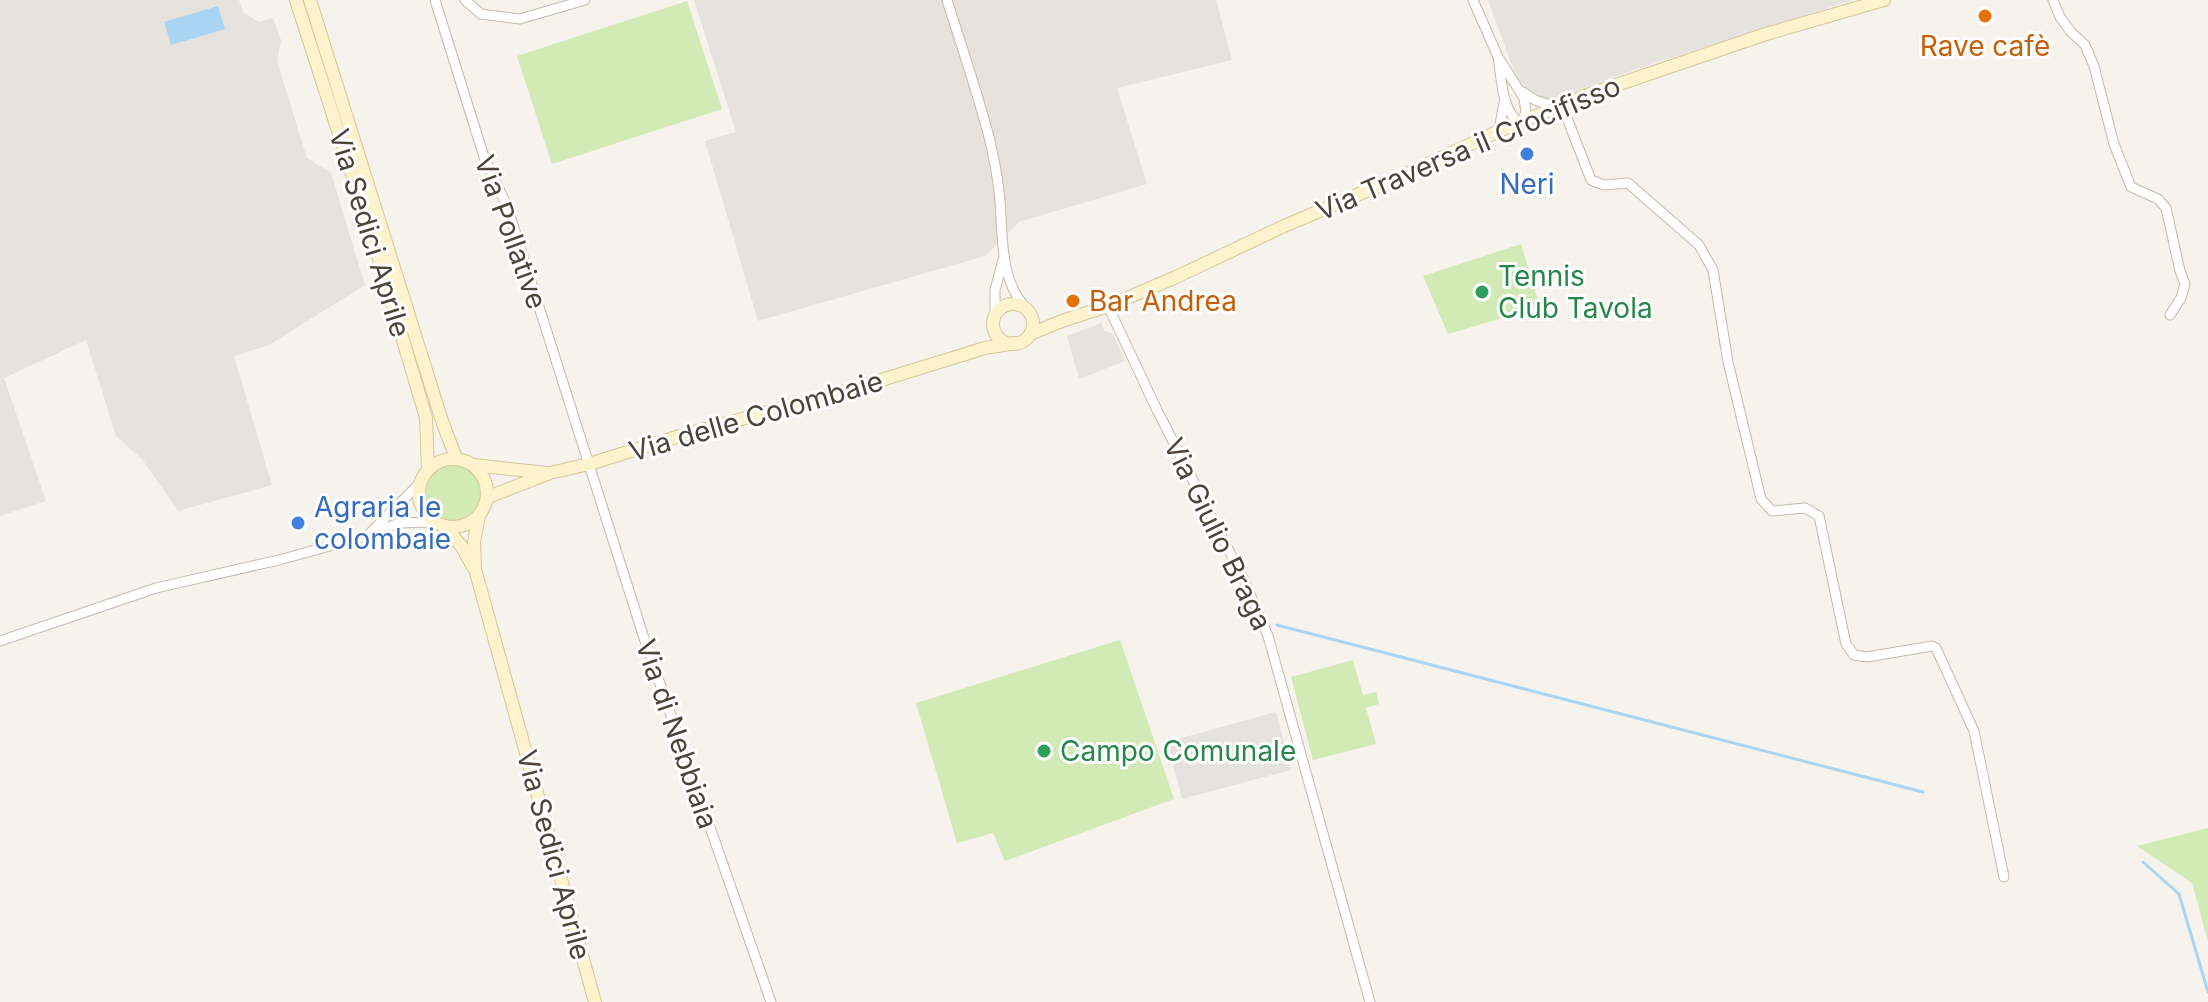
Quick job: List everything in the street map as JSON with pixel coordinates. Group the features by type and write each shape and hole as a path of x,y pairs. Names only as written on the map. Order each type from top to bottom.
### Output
{"street":[{"name":"Via Sedici Aprile","path":"296,0 378,255 426,418 428,469"},
{"name":"Via Sedici Aprile","path":"310,0 456,458"},
{"name":"Via Pollative","path":"435,0 484,157 507,206 589,464"},
{"path":"465,0 481,14 520,19 585,0"},
{"path":"947,0 989,137 1010,286 1033,323 1030,334 1015,343 999,337 994,320 995,290 1004,256"},
{"path":"1473,0 1498,57 1526,106 1521,124 1511,115 1505,99 1498,57"},
{"name":"Via Traversa il Crocifisso","path":"1030,334 1108,306 1559,106 1728,46 1884,0"},
{"path":"2053,0 2060,17 2085,45 2094,66 2114,144 2131,187 2158,199 2166,208 2185,284 2181,298 2170,315"},
{"path":"1519,89 1535,100 1559,106 1591,180 1604,185 1628,183 1699,245 1713,270 1728,362 1761,499 1772,511 1805,508 1819,516 1846,644 1854,655 1867,657 1932,646 1936,648 1974,731 2004,877"},
{"path":"1499,131 1505,99"},
{"path":"994,320 1009,304 1015,304 1029,313"},
{"name":"Via Giulio Braga","path":"1108,306 1244,580 1268,636 1370,1002"},
{"name":"Via Traversa il Crocifisso","path":"1029,313 1045,321 1062,321"},
{"name":"Via delle Colombaie","path":"962,356 986,335 994,320"},
{"name":"Via delle Colombaie","path":"488,497 550,473 858,388 985,348 1015,343"},
{"path":"456,458 474,465 485,478 488,497 475,528 475,569 462,547 421,504 421,482 428,469 443,460 456,458"},
{"name":"Via di Nebbiaia","path":"589,464 644,638 771,1002"},
{"name":"Via delle Colombaie","path":"474,465 550,473"},
{"path":"366,536 421,482"},
{"path":"0,641 156,588 254,566 366,536 399,523 462,526 479,516"},
{"name":"Via Sedici Aprile","path":"475,569 595,1002"}],"shaded area":[{"path":"0,0 239,0 243,12 259,22 273,18 281,40 277,61 307,158 331,173 365,285 269,345 234,356 272,485 178,511 142,459 116,436 86,340 4,378 46,501 0,516"},
{"path":"694,0 1216,0 1232,60 1117,88 1147,184 1019,222 985,256 758,321 705,141 736,132"},
{"path":"1488,0 1853,0 1643,67 1551,100 1524,88 1517,79"},
{"path":"1101,323 1104,330 1113,334 1125,361 1079,379 1067,336"},
{"path":"1276,712 1291,770 1182,799 1167,742"}],"green space":[{"path":"687,1 722,109 552,164 517,56"},
{"name":"Tennis Club Tavola","path":"1521,244 1540,307 1448,334 1423,276"},
{"path":"453,465 473,473 481,493 473,513 453,521 433,513 425,493 433,473"},
{"name":"Campo Comunale","path":"1120,640 1174,799 1005,861 993,833 957,843 916,703"},
{"path":"1353,660 1363,695 1376,692 1379,704 1366,708 1376,744 1313,760 1291,677"},
{"path":"2208,828 2208,941 2192,883 2137,846"}],"water":[{"path":"218,6 225,29 171,45 164,22"}],"waterway":[{"path":"1277,625 1923,792"},
{"path":"2143,862 2179,894 2208,992"}],"place":[{"name":"Rave cafè","path":"1985,16"},
{"name":"Neri","path":"1527,154"},
{"name":"Tennis Club Tavola","path":"1482,292"},
{"name":"Bar Andrea","path":"1073,301"},
{"name":"Agraria le colombaie","path":"298,523"},
{"name":"Campo Comunale","path":"1044,751"}]}
